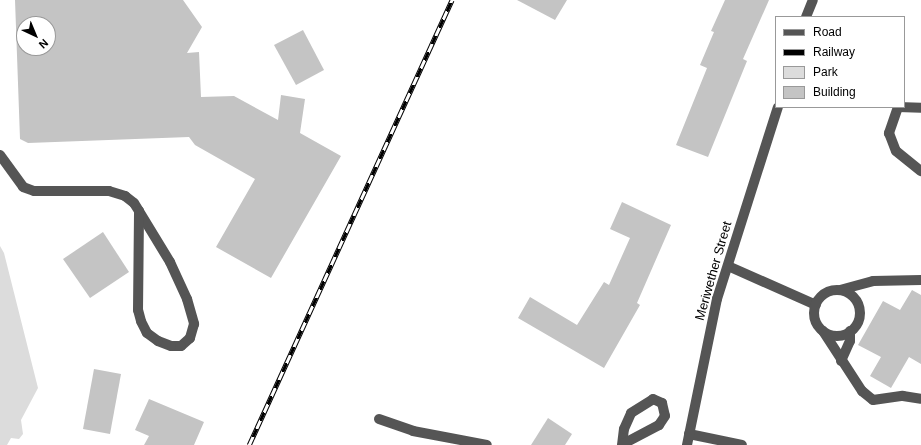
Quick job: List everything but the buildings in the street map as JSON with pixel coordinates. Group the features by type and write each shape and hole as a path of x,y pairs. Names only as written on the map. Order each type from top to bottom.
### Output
{"street":[{"path":"806,16 812,0"},
{"path":"905,107 921,108"},
{"name":"Meriwether Street","path":"687,445 717,299 778,108"},
{"path":"898,108 889,133 896,151 921,171"},
{"path":"0,155 23,187 34,191 109,192 125,196 139,211 170,262 187,299 194,324 190,338 181,346 171,346 158,341 147,333 141,320 138,310 139,211"},
{"path":"728,266 816,305"},
{"path":"921,280 873,281 825,293 816,305 815,319 862,391 873,400 903,396 921,399"},
{"path":"823,331 837,336 850,331 859,319 858,304 854,297 840,290"},
{"path":"841,361 850,341 850,331"},
{"path":"653,399 662,403 665,416 660,425 622,445 624,429 631,413 653,399"},
{"path":"379,419 413,431 487,445"},
{"path":"689,434 742,445"}],"green space":[{"path":"0,246 4,253 38,388 21,420 23,434 19,439 11,438 7,445 0,445"}],"railway":[{"path":"249,445 452,0"}]}
